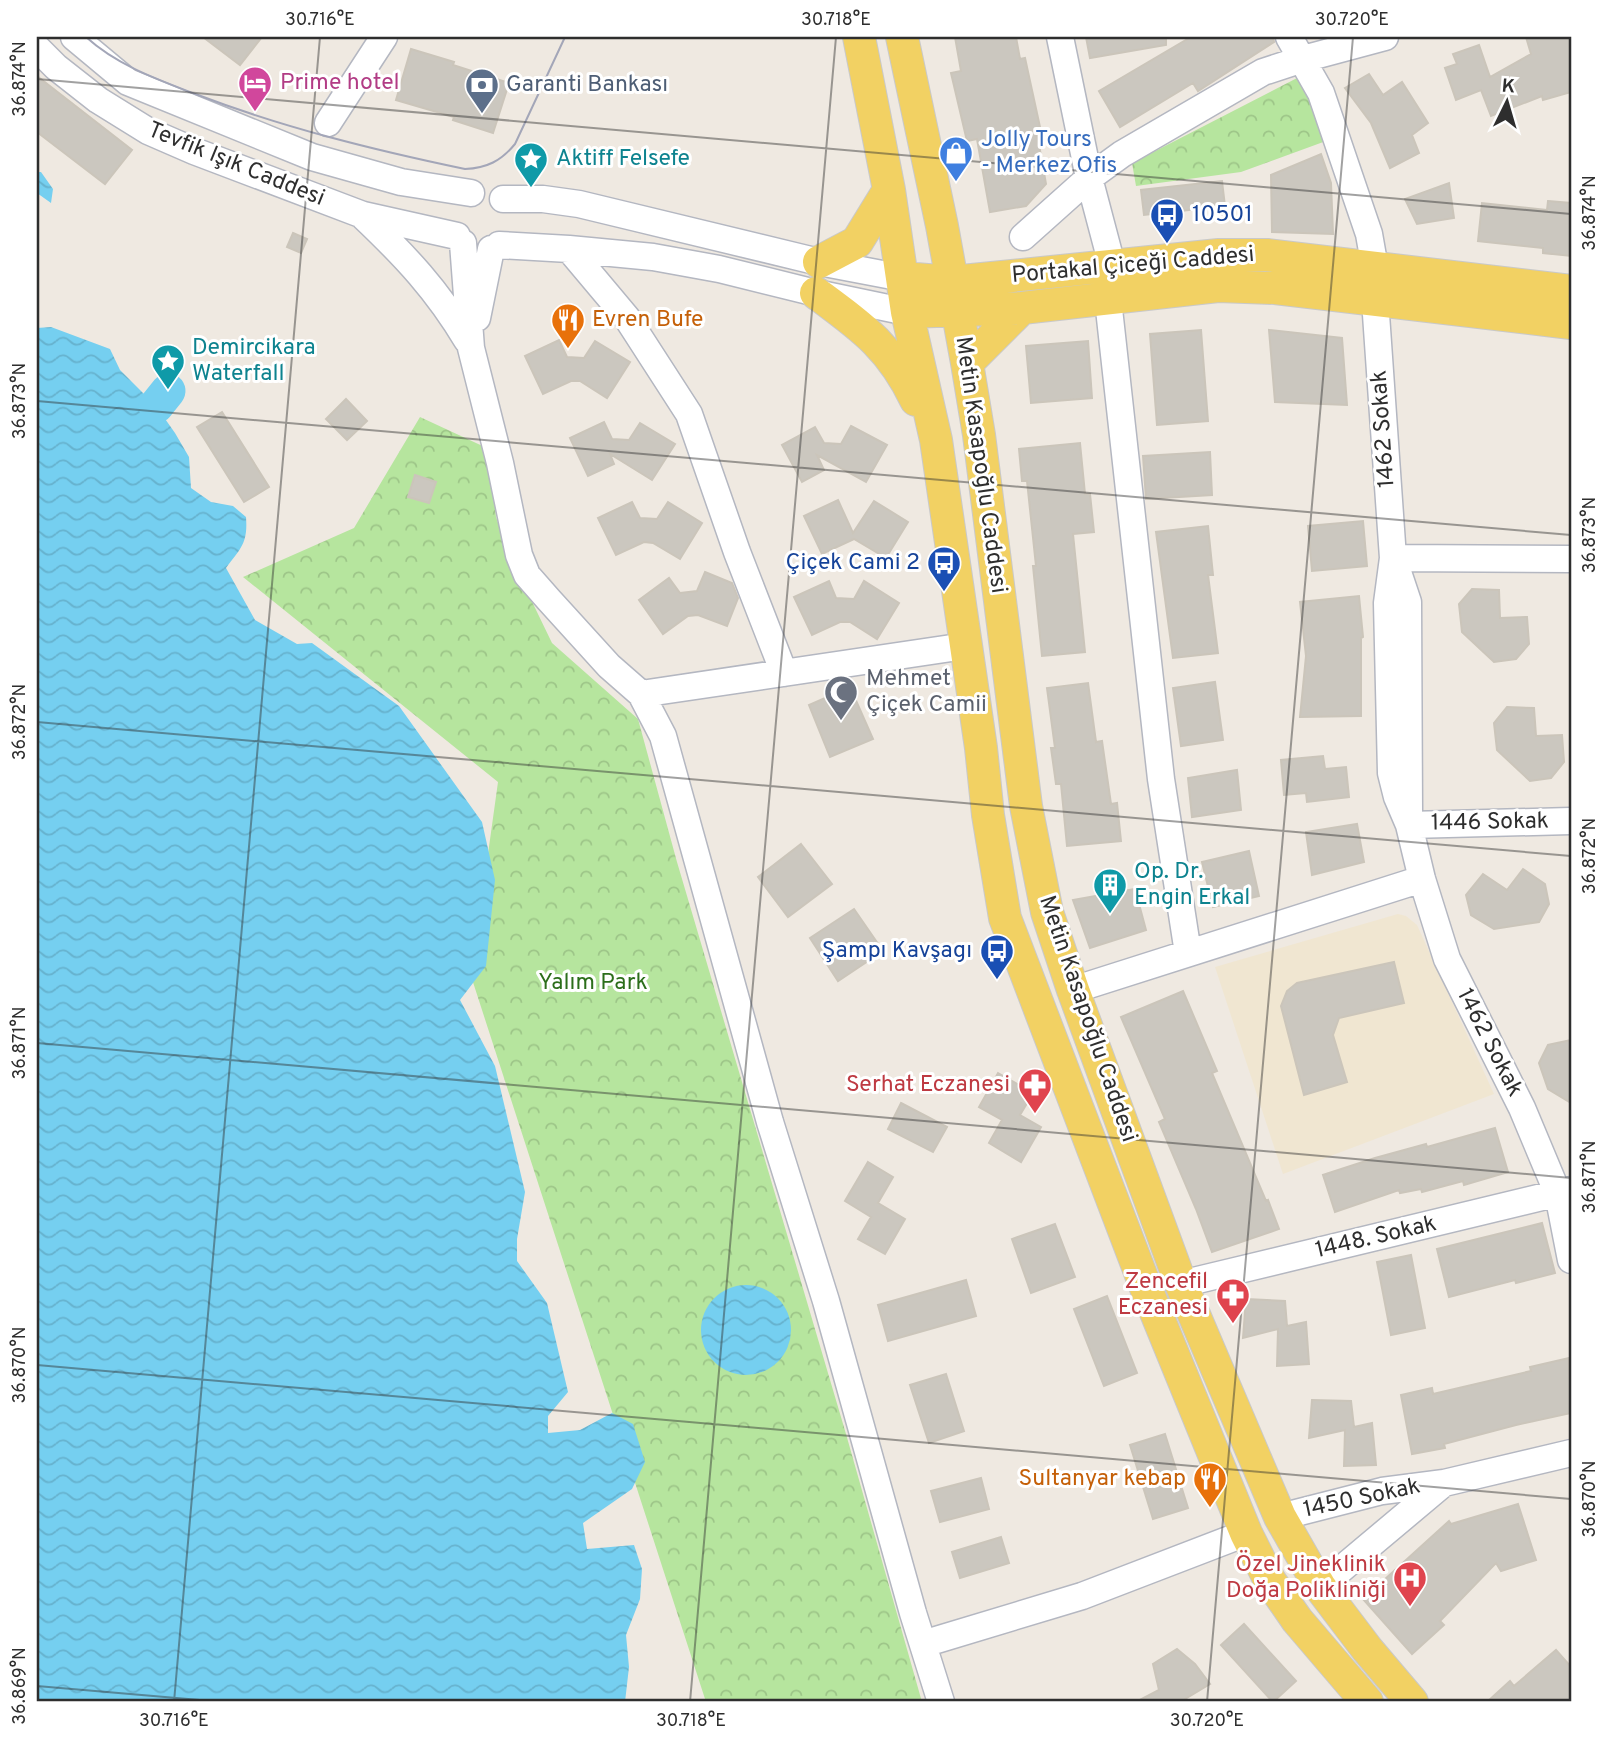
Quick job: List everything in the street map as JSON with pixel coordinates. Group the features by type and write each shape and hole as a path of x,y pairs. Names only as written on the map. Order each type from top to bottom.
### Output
{"main road":[{"name":"Metin Kasapoğlu Caddesi","path":"859,37 889,190 907,312 936,440 1005,918 1146,1289 1246,1534 1270,1581 1297,1620 1367,1702"},
{"name":"Metin Kasapoğlu Caddesi","path":"902,37 942,226 979,435 1026,806 1047,912 1181,1284 1280,1517 1320,1587 1412,1702"},
{"path":"819,262 857,242 889,190"},
{"path":"942,226 956,249 979,267 1014,276"},
{"name":"Portakal Çiceği Caddesi","path":"907,312 952,288 1014,276 1219,255 1267,255 1571,290"},
{"name":"Portakal Çiceği Caddesi","path":"902,278 1022,307 1108,300 1218,286 1275,288 1571,323"},
{"path":"816,293 867,331 889,354 907,381 936,440"},
{"path":"967,363 1022,307"}],"street":[{"path":"328,123 384,37"},
{"path":"1060,37 1089,178 1112,265"},
{"path":"1023,237 1089,178 1122,154 1264,72 1296,48 1385,37"},
{"name":"Tevfik Işık Caddesi","path":"84,40 128,82 312,157 401,182 471,193"},
{"name":"Tevfik Işık Caddesi","path":"37,48 56,67 98,100 148,131 194,152 363,215 460,239"},
{"path":"1296,48 1321,93 1330,118 1369,234 1375,268"},
{"path":"471,348 495,247 506,239 513,223 509,206 503,199 488,191 471,193 458,204 453,220 460,239 471,348 500,463 519,555 527,575 609,666 641,694 663,736 770,1122 826,1301 941,1702"},
{"path":"503,199 543,199 579,204 819,262 902,278"},
{"path":"363,215 424,277 449,309 471,348"},
{"path":"460,239 482,250 495,247 569,248 653,257 907,312"},
{"path":"569,248 627,318 689,414 737,552 784,673"},
{"path":"1108,300 1161,779 1188,953"},
{"name":"1462 Sokak","path":"1375,300 1393,558 1408,602 1409,825 1422,879 1447,959 1565,1192 1571,1260"},
{"path":"1393,558 1571,559"},
{"path":"641,694 965,646"},
{"name":"1446 Sokak","path":"1409,825 1571,821"},
{"path":"1073,990 1422,879"},
{"name":"1448. Sokak","path":"1181,1284 1565,1192"},
{"name":"1450 Sokak","path":"1280,1517 1382,1491 1444,1483 1571,1453"},
{"name":"1450 Sokak","path":"1320,1587 1444,1483"},
{"path":"923,1644 1082,1597 1246,1534"}],"shaded area":[{"path":"1398,914 1406,916 1417,925 1494,1094 1283,1174 1215,967"}],"green space":[{"path":"1299,77 1326,141 1241,172 1136,186 1132,163"},
{"name":"Yalım Park","path":"420,417 489,449 496,517 508,552 552,643 638,719 677,862 922,1702 706,1702 471,976 498,782 243,577 354,528"}],"water":[{"path":"37,172 41,172 53,189 51,203 37,193"},
{"path":"51,327 110,349 120,370 156,406 189,457 191,488 211,502 233,506 246,517 246,533 242,545 226,568 255,620 297,644 312,643 399,706 482,822 495,880 486,966 460,1000 495,1066 525,1192 517,1239 517,1261 547,1303 568,1392 548,1416 548,1433 580,1430 612,1413 633,1424 645,1462 632,1489 583,1523 587,1549 634,1545 642,1569 640,1599 626,1635 629,1667 625,1702 37,1702 37,328"},
{"path":"746,1285 763,1288 778,1298 788,1313 791,1330 788,1347 778,1362 763,1372 746,1375 729,1372 714,1362 704,1347 701,1330 704,1313 714,1298 729,1288"}],"building":[{"path":"203,37 262,37 240,65"},
{"path":"955,37 1016,37 1020,59 1025,58 1040,127 1036,128 1046,184 1026,206 990,212 977,139 967,141 951,73 961,71"},
{"path":"1086,37 1166,37 1166,45 1090,58"},
{"path":"1191,37 1273,37 1274,42 1198,91 1193,83 1120,127 1099,91"},
{"path":"1526,37 1571,37 1571,92 1543,100 1542,96 1491,116 1481,90 1456,100 1445,68 1457,64 1453,54 1479,45 1490,77 1531,54"},
{"path":"411,49 509,83 493,133 453,120 454,117 396,100"},
{"path":"1369,74 1383,95 1402,82 1428,123 1412,135 1419,153 1390,168 1371,123 1345,88"},
{"path":"37,76 132,150 105,184 37,132"},
{"path":"1321,154 1331,183 1333,234 1272,232 1271,175"},
{"path":"1222,181 1225,206 1144,215 1141,190"},
{"path":"1449,183 1454,218 1417,224 1405,199"},
{"path":"1548,201 1571,203 1571,256 1543,253 1543,248 1478,241 1482,203 1547,210"},
{"path":"293,233 307,239 301,253 287,247"},
{"path":"1201,330 1208,421 1157,425 1150,334"},
{"path":"1269,330 1342,338 1347,405 1275,402"},
{"path":"559,340 567,357 584,358 595,341 630,362 607,398 580,381 571,381 543,394 525,356"},
{"path":"1088,341 1092,398 1031,403 1026,346"},
{"path":"346,399 367,421 347,440 326,419"},
{"path":"222,412 269,487 244,502 197,427"},
{"path":"604,422 612,439 629,440 640,423 675,444 652,480 610,454 614,464 588,476 570,438"},
{"path":"851,426 887,445 866,482 817,455 824,470 802,482 782,445 815,427 824,443 841,444"},
{"path":"1080,443 1085,494 1090,494 1094,532 1073,534 1085,652 1042,656 1027,481 1022,481 1019,449"},
{"path":"1210,452 1212,495 1146,499 1143,456"},
{"path":"415,475 436,482 429,503 408,497"},
{"path":"838,500 853,533 874,501 908,522 886,558 854,539 822,554 804,516"},
{"path":"632,502 640,518 657,519 668,502 702,523 680,559 653,543 644,542 616,555 598,518"},
{"path":"1363,521 1367,566 1312,571 1308,526"},
{"path":"1208,526 1213,575 1208,575 1218,653 1173,658 1156,532"},
{"path":"705,572 732,583 738,598 727,626 698,615 688,616 663,634 639,600 669,578 680,593 697,591"},
{"path":"829,581 836,598 854,599 864,581 899,603 877,639 850,622 840,622 812,635 794,597"},
{"path":"1472,589 1499,590 1500,618 1527,617 1529,644 1516,659 1494,662 1462,632 1459,604"},
{"path":"1359,596 1363,637 1361,716 1300,717 1306,656 1300,602"},
{"path":"1215,682 1223,740 1181,746 1173,688"},
{"path":"1088,683 1096,742 1102,741 1111,804 1117,803 1121,841 1067,846 1061,784 1056,784 1051,748 1055,748 1047,688"},
{"name":"Mehmet Çiçek Camii","path":"850,687 873,739 830,757 809,705"},
{"path":"1507,707 1534,708 1536,736 1562,735 1564,762 1551,778 1530,781 1497,750 1494,723"},
{"path":"1323,756 1325,769 1346,767 1349,797 1307,802 1306,793 1284,795 1281,760"},
{"path":"1237,770 1241,810 1192,817 1188,778"},
{"path":"1357,824 1364,862 1312,875 1306,832"},
{"path":"801,844 832,884 788,917 758,877"},
{"path":"1249,851 1259,896 1213,907 1202,862"},
{"path":"1523,869 1545,884 1549,904 1539,922 1494,929 1471,915 1466,895 1483,874 1507,890"},
{"name":"Op. Dr. Engin Erkal","path":"1135,889 1146,930 1090,948 1073,900"},
{"path":"854,909 883,951 838,981 810,938"},
{"path":"1394,962 1404,1003 1339,1018 1333,1035 1347,1082 1304,1095 1281,1006 1287,991 1297,983"},
{"path":"1183,991 1217,1071 1212,1073 1279,1229 1212,1252 1159,1122 1165,1119 1121,1017"},
{"path":"1571,1040 1571,1103 1548,1089 1539,1063 1548,1045"},
{"path":"998,1073 1033,1093 1020,1115 1041,1127 1021,1162 989,1143 1002,1120 979,1107"},
{"path":"901,1103 947,1127 933,1152 888,1129"},
{"path":"1495,1128 1508,1172 1464,1185 1463,1181 1422,1192 1421,1189 1400,1193 1399,1190 1335,1212 1323,1175 1426,1144 1427,1147"},
{"path":"868,1162 893,1177 878,1203 905,1219 885,1254 858,1239 871,1217 845,1201"},
{"path":"1542,1223 1555,1273 1449,1297 1437,1249"},
{"path":"1055,1224 1075,1277 1031,1293 1012,1239"},
{"path":"1411,1255 1425,1328 1391,1335 1377,1262"},
{"path":"966,1280 976,1316 888,1341 878,1305"},
{"path":"1107,1296 1137,1373 1104,1386 1074,1309"},
{"path":"1246,1299 1285,1301 1287,1326 1306,1322 1309,1364 1277,1366 1278,1329 1243,1338"},
{"path":"1569,1358 1571,1413 1444,1444 1445,1448 1412,1454 1401,1395 1432,1388 1433,1394 1531,1371 1530,1367"},
{"path":"946,1374 964,1431 929,1443 910,1385"},
{"path":"1312,1400 1351,1401 1354,1427 1372,1423 1376,1465 1344,1466 1345,1430 1309,1438"},
{"path":"1165,1434 1188,1508 1153,1519 1130,1445"},
{"path":"981,1478 989,1509 940,1522 931,1491"},
{"path":"1518,1504 1536,1560 1501,1571 1496,1563 1440,1621 1444,1625 1412,1654 1363,1599 1449,1521 1451,1524"},
{"path":"1001,1537 1009,1563 960,1578 952,1552"},
{"path":"1244,1624 1296,1681 1273,1702 1221,1645"},
{"path":"1177,1649 1195,1664 1210,1684 1180,1702 1136,1702 1159,1690 1153,1664"},
{"path":"1556,1650 1571,1667 1571,1702 1487,1702 1510,1681 1514,1686"}],"waterway":[{"path":"156,406 168,391"}],"tram line":[{"path":"86,37 139,71 231,107 330,137 465,169 493,162 515,144 565,37"}],"place":[{"name":"Prime hotel","path":"255,113"},
{"name":"Garanti Bankası","path":"482,115"},
{"name":"Jolly Tours - Merkez Ofis","path":"956,183"},
{"name":"Aktiff Felsefe","path":"531,189"},
{"name":"10501","path":"1167,245"},
{"name":"Evren Bufe","path":"568,350"},
{"name":"Demircikara Waterfall","path":"168,391"},
{"name":"Çiçek Cami 2","path":"944,593"},
{"name":"Mehmet Çiçek Camii","path":"841,722"},
{"name":"Op. Dr. Engin Erkal","path":"1110,915"},
{"name":"Şampı Kavşagı","path":"997,981"},
{"name":"Serhat Eczanesi","path":"1035,1115"},
{"name":"Zencefil Eczanesi","path":"1233,1325"},
{"name":"Sultanyar kebap","path":"1210,1509"},
{"name":"Özel Jineklinik Doğa Polikliniği","path":"1410,1608"}]}
